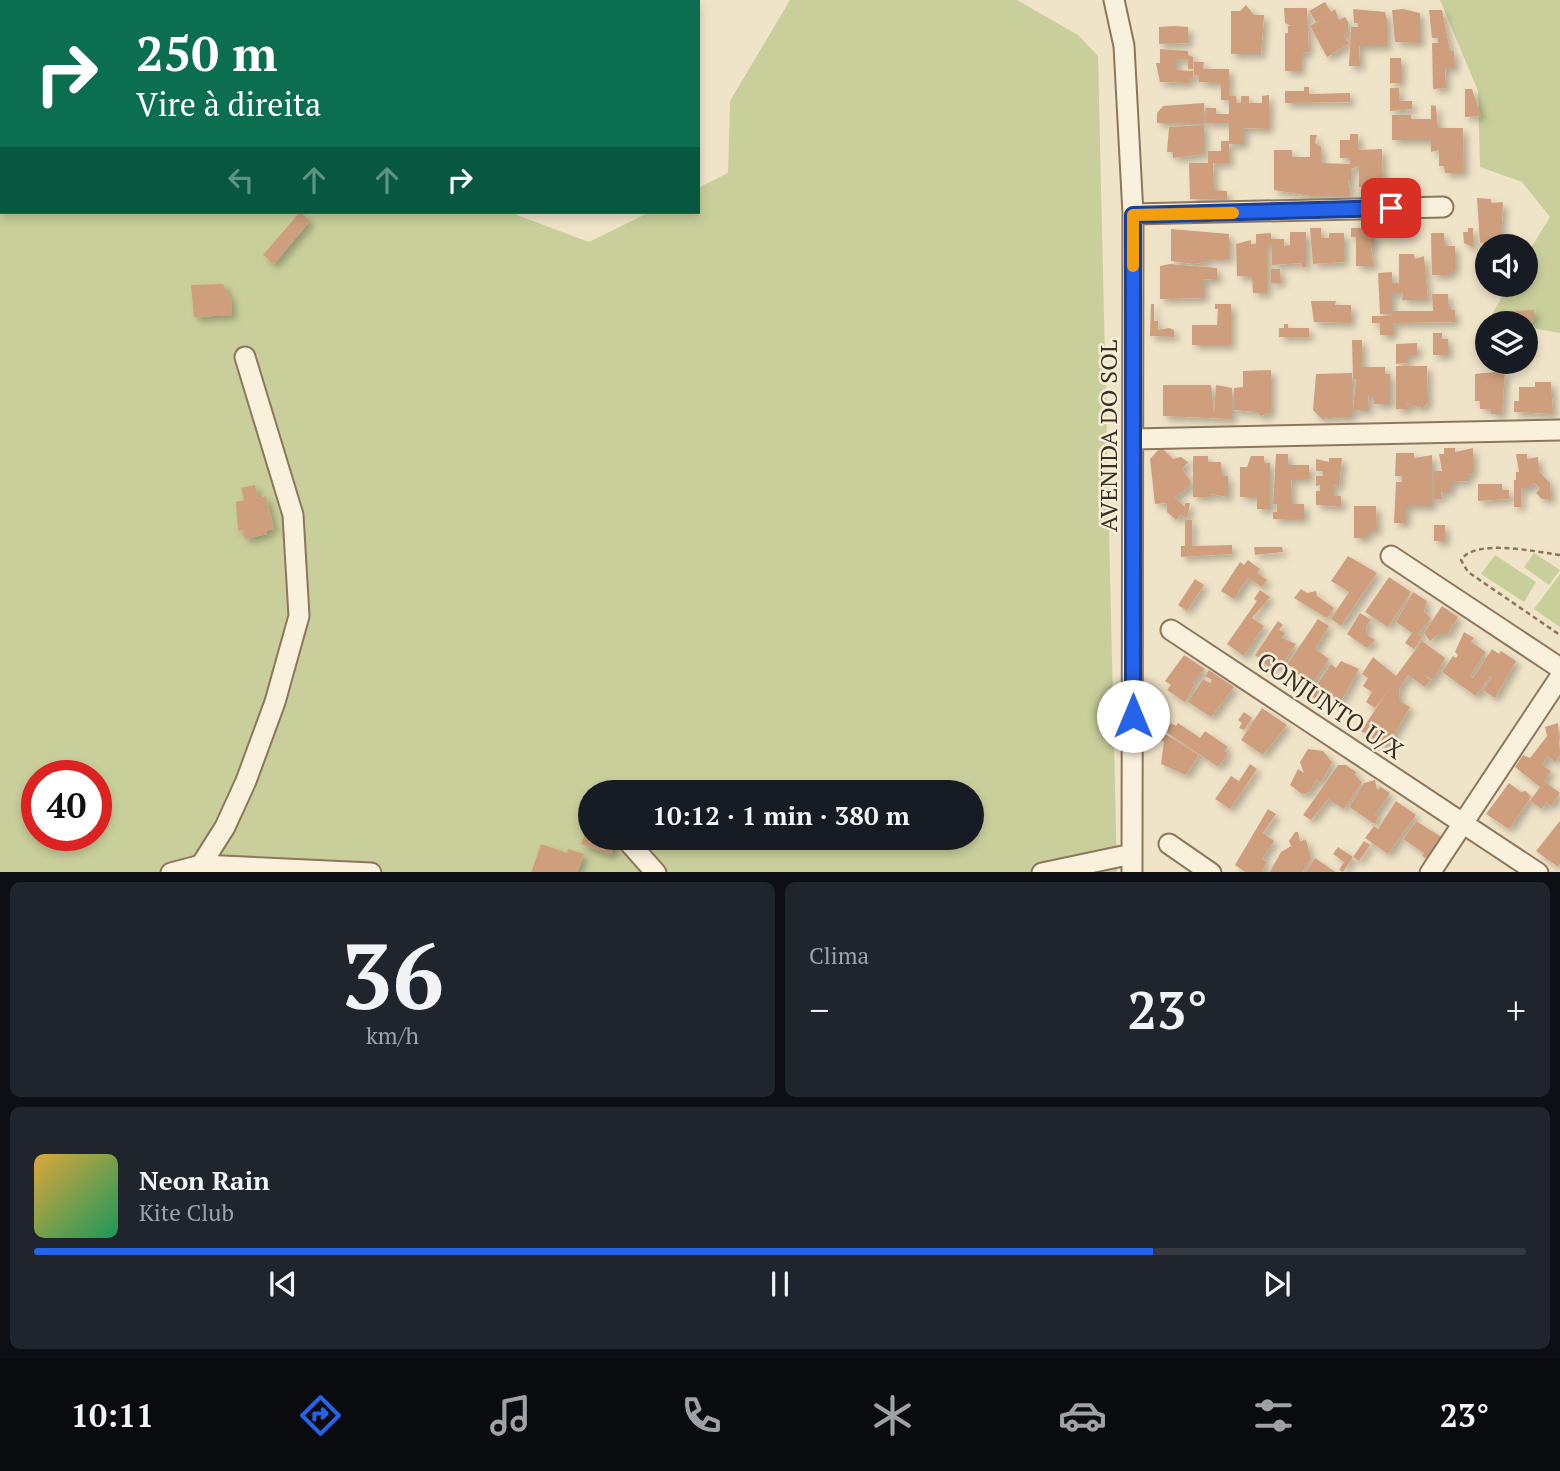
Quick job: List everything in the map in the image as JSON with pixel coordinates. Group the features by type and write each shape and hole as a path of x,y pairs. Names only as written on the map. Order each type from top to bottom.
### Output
{"street":[{"name":"AVENIDA DO SOL","path":"1114,0 1124,46 1133,215 1132,863"},
{"path":"1133,215 1443,207"},
{"path":"201,865 225,827 246,781 275,702 299,617 293,515 245,357"},
{"path":"1133,439 1560,430"},
{"path":"1391,556 1560,668"},
{"name":"CONJUNTO U/X","path":"1171,630 1536,872"},
{"path":"1431,872 1461,822 1560,677"},
{"path":"1169,844 1210,872"},
{"path":"636,850 655,872"},
{"path":"1051,872 1132,863"},
{"path":"175,872 201,865 350,872"}],"path":[{"path":"1560,555 1492,548 1470,551 1461,560 1468,572 1560,635"}],"green space":[{"path":"790,0 1017,0 1078,35 1098,56 1117,872 0,872 0,214 514,214 589,242 646,214 700,214 700,187 728,173 730,101"},
{"path":"1440,0 1560,0 1560,333 1538,329 1538,311 1494,311 1502,297 1538,297 1538,236 1550,217 1522,182 1480,167 1478,91"},
{"path":"1534,553 1560,570 1549,585 1524,567"},
{"path":"1495,555 1536,582 1524,602 1481,574"},
{"path":"1560,574 1560,627 1534,609"}],"building":[{"path":"1325,2 1331,12 1335,9 1339,20 1345,17 1348,22 1348,32 1344,35 1349,44 1327,57 1310,26 1329,15 1316,22 1309,11"},
{"path":"1246,5 1254,15 1264,15 1261,54 1231,54 1231,11 1240,11"},
{"path":"1284,8 1307,8 1309,52 1301,53 1301,71 1285,71 1285,33 1288,33 1288,26 1291,26 1285,23"},
{"path":"1353,9 1385,12 1387,20 1387,46 1359,46 1360,66 1349,66 1351,27 1358,27 1358,23 1354,23"},
{"path":"1403,9 1420,13 1420,43 1395,42 1392,10"},
{"path":"1429,10 1442,10 1450,51 1454,51 1455,68 1445,68 1446,88 1433,89 1432,43 1438,43 1438,38 1432,38"},
{"path":"1159,27 1188,27 1188,43 1159,44"},
{"path":"1160,49 1188,51 1188,55 1193,57 1193,69 1188,69 1188,59 1176,59 1176,70 1193,71 1193,79 1189,79 1189,83 1160,82 1156,63 1160,63"},
{"path":"1390,58 1401,58 1401,83 1390,83"},
{"path":"1194,62 1204,62 1203,69 1229,69 1229,96 1236,96 1237,103 1241,103 1241,96 1249,96 1249,103 1262,103 1262,96 1269,95 1269,129 1244,128 1244,144 1229,144 1229,163 1213,163 1214,190 1227,191 1227,200 1190,199 1189,163 1208,163 1208,151 1221,151 1221,141 1229,141 1229,123 1206,123 1206,108 1216,108 1216,114 1229,114 1229,100 1221,100 1221,83 1199,82 1199,75 1194,75"},
{"path":"1304,87 1309,87 1309,94 1350,93 1350,102 1285,103 1285,91 1304,91"},
{"path":"1390,88 1399,88 1399,101 1412,101 1412,109 1390,111"},
{"path":"1465,89 1472,89 1481,116 1465,117"},
{"path":"1204,103 1204,123 1157,123 1157,113 1163,106"},
{"path":"1431,105 1436,106 1438,128 1463,128 1464,173 1445,173 1444,166 1439,166 1439,150 1431,152 1431,140 1392,140 1392,115 1431,119"},
{"path":"1204,125 1204,154 1173,158 1173,152 1167,152 1169,127"},
{"path":"1350,134 1358,134 1358,150 1382,149 1383,189 1359,187 1359,166 1351,169 1351,180 1348,180 1351,196 1311,196 1274,190 1274,150 1292,150 1292,157 1310,157 1310,135 1317,135 1315,143 1321,147 1321,163 1350,164 1350,158 1340,158 1340,140 1350,140"},
{"path":"1477,198 1491,199 1491,203 1503,202 1501,234 1479,234"},
{"path":"298,214 310,221 274,264 263,255"},
{"path":"1310,228 1321,228 1321,238 1329,238 1329,233 1344,233 1344,262 1313,264"},
{"path":"1351,228 1368,228 1368,234 1374,234 1374,248 1371,248 1374,266 1356,266 1356,237 1351,237"},
{"path":"1468,228 1473,228 1474,248 1464,243 1463,232 1468,232"},
{"path":"1171,229 1229,234 1229,259 1205,259 1205,262 1194,264 1171,261"},
{"path":"1290,232 1306,232 1306,267 1302,267 1301,263 1272,265 1272,244 1267,244 1267,293 1253,293 1252,277 1237,276 1236,244 1251,240 1251,244 1256,244 1256,234 1271,233 1271,239 1284,239 1284,246 1290,245"},
{"path":"1431,233 1444,233 1444,246 1455,246 1455,271 1450,271 1450,275 1432,275"},
{"path":"1399,254 1414,254 1415,259 1424,256 1428,300 1402,300 1403,293 1392,293 1392,311 1433,311 1432,294 1448,294 1449,310 1455,310 1455,322 1393,323 1393,335 1380,335 1380,323 1372,323 1372,316 1392,314 1380,314 1378,273 1392,272 1392,283 1399,283"},
{"path":"1170,264 1217,268 1217,280 1204,279 1204,298 1160,299 1160,266"},
{"path":"1271,269 1280,269 1281,283 1271,283"},
{"path":"223,284 231,300 232,315 194,317 191,285"},
{"path":"1311,301 1336,301 1335,305 1351,305 1351,323 1314,322"},
{"path":"1151,304 1154,304 1154,321 1158,321 1158,330 1174,330 1174,337 1150,336"},
{"path":"1215,304 1231,304 1231,345 1192,345 1192,325 1217,325 1218,309 1215,309"},
{"path":"1284,324 1288,324 1288,328 1309,328 1309,337 1279,337 1279,328 1284,328"},
{"path":"1433,333 1442,333 1442,339 1448,339 1448,355 1433,355"},
{"path":"1352,340 1362,340 1362,367 1385,367 1385,374 1390,374 1390,404 1374,404 1374,395 1368,395 1369,410 1353,410 1356,379 1353,379"},
{"path":"1417,343 1417,355 1407,355 1407,363 1396,364 1396,344"},
{"path":"1396,366 1427,366 1428,402 1423,408 1407,404 1410,409 1396,409"},
{"path":"1271,370 1271,413 1260,416 1257,412 1234,410 1234,388 1243,387 1243,371"},
{"path":"1352,373 1352,417 1326,417 1323,420 1313,410 1316,374"},
{"path":"1475,374 1505,374 1502,414 1491,414 1491,409 1480,409 1480,401 1475,401"},
{"path":"1535,382 1551,382 1553,414 1514,412 1514,401 1519,401 1519,387 1535,387"},
{"path":"1163,385 1211,385 1214,413 1216,385 1232,388 1232,419 1163,416"},
{"path":"1161,447 1173,459 1181,457 1188,462 1182,469 1190,480 1190,486 1175,497 1185,507 1185,503 1190,503 1187,518 1180,515 1176,520 1167,512 1167,503 1155,504 1150,459"},
{"path":"1444,448 1455,448 1455,452 1473,448 1473,473 1468,475 1468,481 1451,482 1451,492 1441,492 1442,499 1434,499 1434,471 1442,471 1439,454 1444,454"},
{"path":"1396,453 1414,453 1414,458 1432,455 1432,506 1406,506 1406,523 1394,523 1396,482 1402,482 1402,476 1395,476"},
{"path":"1276,454 1288,454 1288,465 1309,465 1309,479 1291,479 1292,504 1304,504 1304,519 1273,519 1273,512 1277,512 1277,504 1273,504"},
{"path":"1516,454 1527,454 1527,459 1538,457 1539,471 1550,483 1551,500 1542,499 1536,493 1540,488 1534,483 1529,488 1521,488 1521,507 1514,507 1514,480 1516,472 1519,472"},
{"path":"1193,456 1208,456 1208,462 1221,462 1222,476 1228,476 1228,497 1210,494 1210,497 1193,497"},
{"path":"1251,456 1264,456 1264,463 1270,463 1270,509 1257,509 1257,497 1240,497 1240,467 1247,467"},
{"path":"1329,458 1342,458 1339,487 1333,484 1333,496 1341,496 1341,507 1316,505 1316,491 1320,491 1320,485 1316,486 1316,476 1323,476 1323,471 1316,471 1316,459 1329,462"},
{"path":"1478,484 1502,484 1502,490 1509,490 1509,499 1478,501"},
{"path":"255,485 258,498 266,496 274,529 266,531 267,534 245,539 243,530 238,531 236,502 244,500 241,488"},
{"path":"1354,506 1376,506 1377,531 1367,531 1367,538 1354,538"},
{"path":"1185,520 1192,520 1192,546 1232,545 1232,554 1181,557 1181,546 1185,546"},
{"path":"1434,525 1445,525 1445,542 1434,541"},
{"path":"1254,547 1282,547 1283,552 1255,555"},
{"path":"1348,556 1377,573 1341,626 1331,619 1349,592 1331,581"},
{"path":"1248,560 1260,569 1257,573 1267,580 1262,587 1248,578 1234,599 1221,591 1240,562 1244,565"},
{"path":"1389,577 1411,592 1388,627 1365,612"},
{"path":"1195,579 1204,585 1187,611 1178,605"},
{"path":"1301,589 1307,593 1316,591 1317,596 1334,608 1327,618 1294,598"},
{"path":"1260,590 1270,597 1252,618 1264,626 1244,656 1227,644 1257,601 1254,599"},
{"path":"1413,592 1427,601 1424,612 1431,618 1418,634 1422,637 1414,649 1405,643 1412,633 1396,622"},
{"path":"1442,606 1458,617 1453,626 1450,623 1452,627 1448,634 1439,634 1430,641 1424,633"},
{"path":"1360,613 1371,620 1366,627 1367,635 1375,640 1367,648 1347,634"},
{"path":"1318,619 1329,626 1315,649 1329,659 1311,686 1308,684 1303,692 1293,686 1296,682 1287,676 1293,667 1287,665"},
{"path":"1278,621 1283,625 1279,630 1285,633 1282,638 1296,644 1280,668 1274,664 1271,669 1255,655"},
{"path":"1464,632 1474,638 1471,642 1486,652 1470,676 1473,678 1492,649 1499,654 1501,651 1516,661 1495,698 1483,690 1492,677 1490,676 1476,696 1442,672 1453,656 1456,658 1458,655 1455,652"},
{"path":"1422,641 1445,658 1433,680 1423,674 1430,680 1425,687 1408,675 1399,689 1400,701 1410,707 1387,747 1361,731 1389,689 1375,708 1366,702 1372,692 1363,686 1368,678 1362,674 1373,657 1396,676"},
{"path":"1184,655 1205,669 1192,682 1195,684 1185,702 1167,690 1171,685 1165,681"},
{"path":"1341,661 1359,669 1341,701 1326,691 1319,701 1310,695 1331,664 1336,668"},
{"path":"1209,670 1234,687 1211,717 1188,702 1203,679 1210,683 1212,680 1205,676"},
{"path":"1262,708 1287,725 1263,755 1241,740"},
{"path":"1244,712 1252,718 1244,730 1239,728 1242,723 1238,720"},
{"path":"1171,723 1176,726 1178,723 1200,738 1205,731 1228,747 1224,751 1228,753 1220,765 1217,766 1166,732"},
{"path":"1558,723 1560,755 1555,762 1548,756 1542,765 1551,771 1544,781 1560,793 1551,806 1546,802 1542,809 1530,801 1540,787 1515,767 1523,755 1530,758 1547,736 1545,727"},
{"path":"1165,734 1199,755 1186,775 1161,764 1164,742 1161,740"},
{"path":"1308,749 1323,751 1332,762 1321,783 1316,780 1310,792 1302,794 1290,785 1298,769 1304,773 1300,762"},
{"path":"1250,764 1257,769 1230,809 1215,799 1231,776 1239,781"},
{"path":"1338,765 1346,765 1356,772 1355,775 1362,782 1344,809 1328,799 1311,820 1303,815"},
{"path":"1375,780 1377,790 1381,787 1390,793 1375,815 1379,817 1375,824 1349,807 1364,783"},
{"path":"1509,783 1521,792 1526,791 1531,797 1509,829 1486,814"},
{"path":"1396,801 1416,815 1388,854 1365,838 1374,826 1378,829"},
{"path":"1268,809 1276,814 1263,833 1274,841 1262,859 1267,862 1262,872 1246,872 1235,865"},
{"path":"1416,821 1443,838 1428,860 1422,856 1424,853 1403,839"},
{"path":"1560,821 1560,864 1558,867 1536,851"},
{"path":"1295,832 1298,832 1300,841 1306,840 1311,859 1303,872 1270,872 1281,852 1291,846 1289,841"},
{"path":"1364,841 1370,845 1359,861 1353,857"},
{"path":"541,844 567,853 568,849 584,854 577,872 531,872"},
{"path":"1338,847 1353,857 1343,872 1339,870 1344,862 1333,854"},
{"path":"597,850 612,850 611,855"},
{"path":"1315,858 1336,872 1306,872"}],"slow traffic":[{"path":"1133,266 1133,215 1233,213"}],"route":[{"path":"1133,716 1133,215 1391,208"}]}
